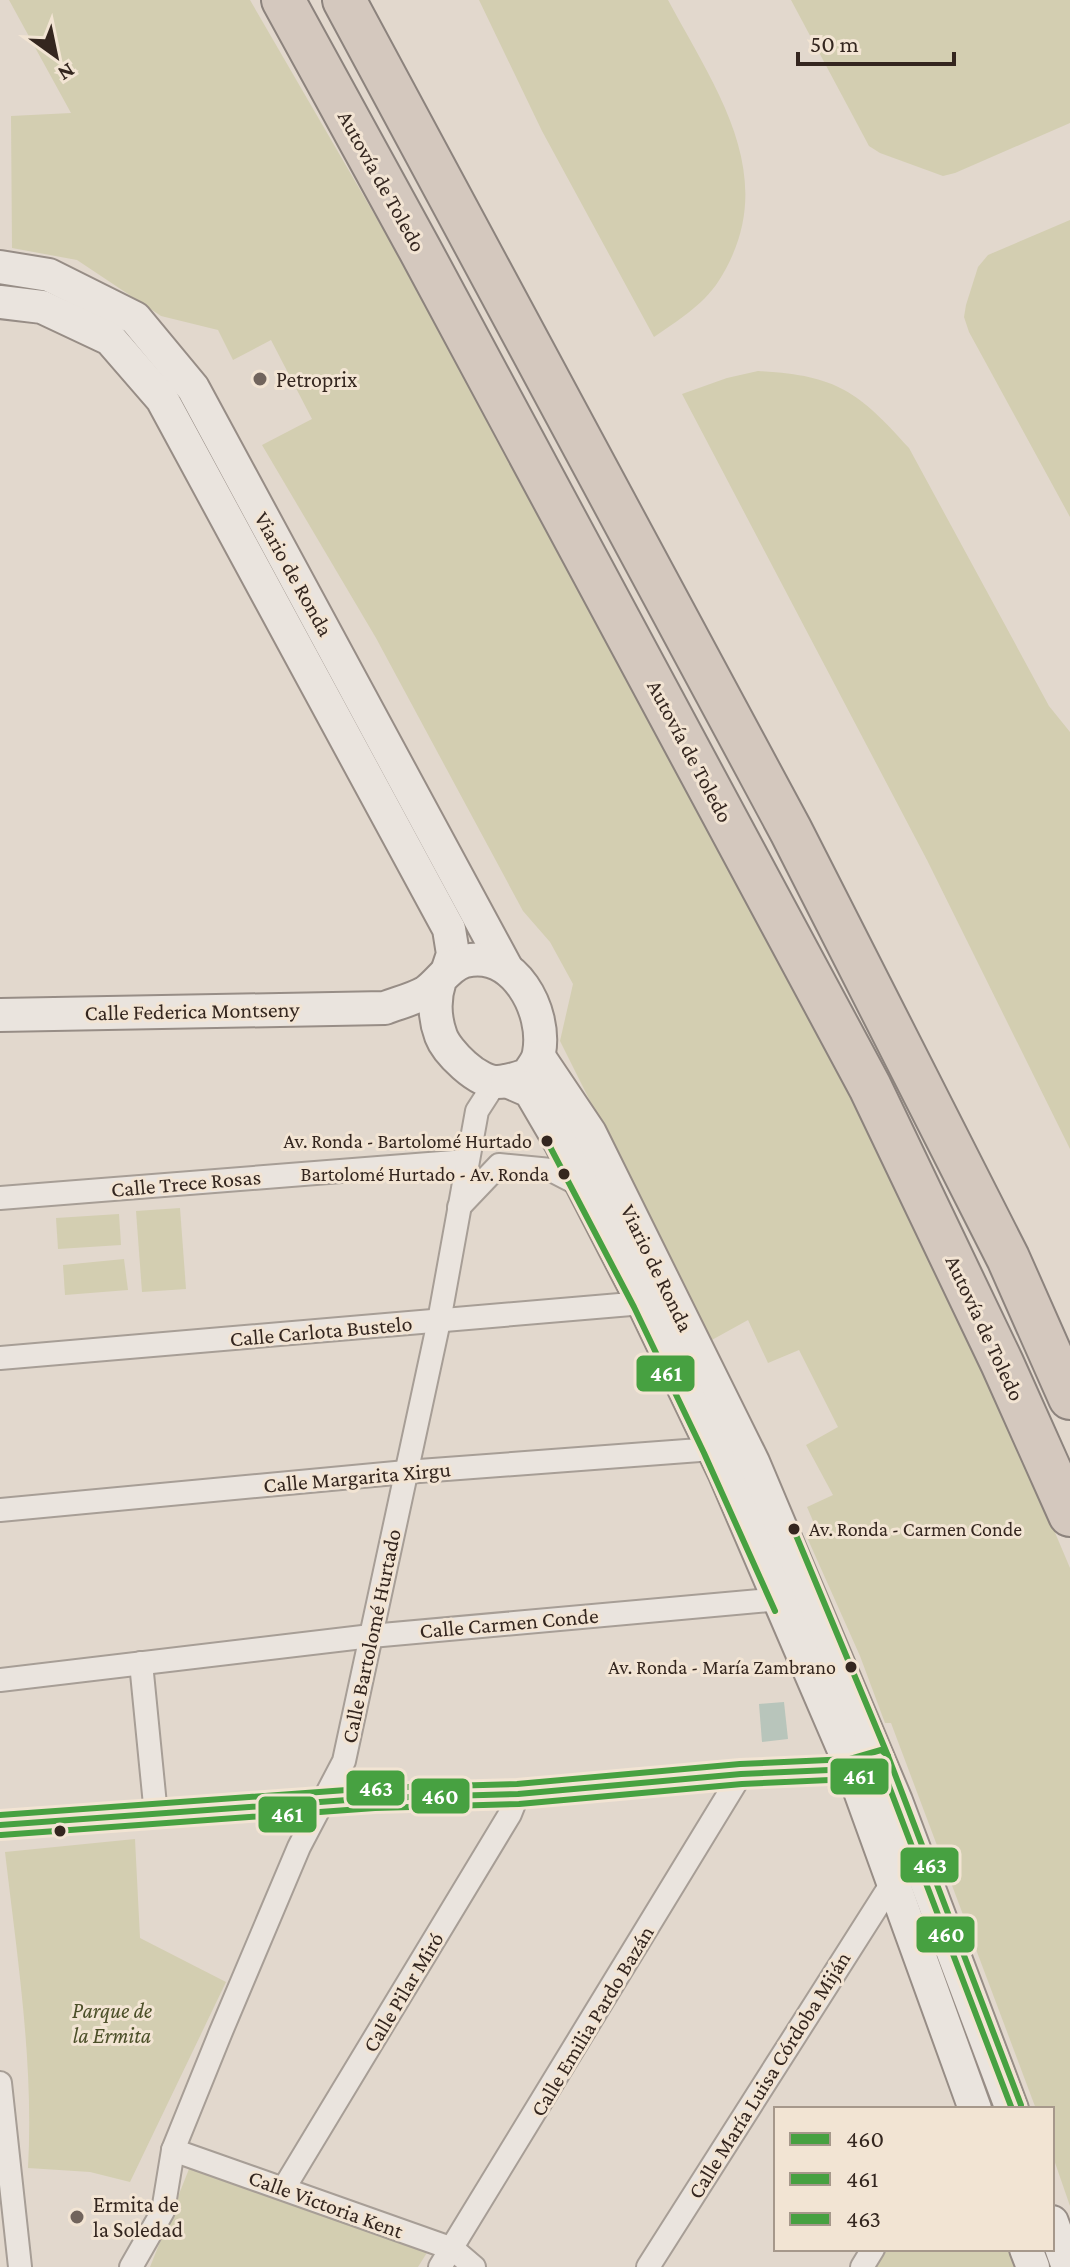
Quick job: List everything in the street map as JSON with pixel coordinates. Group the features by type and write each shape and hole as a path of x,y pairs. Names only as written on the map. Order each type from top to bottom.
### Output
{"highway":[{"name":"Autovía de Toledo","path":"283,0 870,1087 1002,1363 1070,1515"},
{"path":"344,0 791,831 1008,1258 1070,1398"}],"main road":[{"name":"Viario de Ronda","path":"0,267 49,275 135,318 193,388 507,969"},
{"name":"Viario de Ronda","path":"0,302 42,307 110,339 162,399 449,929 453,954 444,976"},
{"path":"489,960 507,969 535,1007 541,1033 539,1057 527,1075 501,1082 477,1077 441,1038 435,994 444,976 463,962 489,960"},
{"name":"Calle Federica Montseny","path":"0,1015 385,1008 424,993 444,976"},
{"name":"Calle Federica Montseny","path":"385,1008 441,1038"},
{"name":"Viario de Ronda","path":"539,1057 590,1133 753,1462 866,1764 995,2062 1011,2107"},
{"name":"Viario de Ronda","path":"501,1082 530,1091 582,1186 643,1303 713,1449 780,1599 866,1764 892,1883 968,2103"},
{"path":"1054,2228 1068,2267"}],"street":[{"name":"Calle Bartolomé Hurtado","path":"131,2267 163,2211 173,2150 299,1847 344,1761 439,1321 477,1111 465,1066"},
{"name":"Calle Bartolomé Hurtado","path":"477,1111 501,1082"},
{"name":"Calle Trece Rosas","path":"0,1198 467,1161"},
{"path":"459,1208 499,1165 551,1170 582,1186"},
{"name":"Calle Carlota Bustelo","path":"0,1358 643,1303"},
{"name":"Calle Margarita Xirgu","path":"0,1510 406,1472 713,1449"},
{"name":"Calle Carmen Conde","path":"0,1680 371,1636 780,1599"},
{"path":"141,1663 156,1815"},
{"path":"0,1825 323,1802 518,1794 866,1764"},
{"name":"Calle Emilia Pardo Bazán","path":"446,2258 741,1774"},
{"name":"Calle Pilar Miró","path":"284,2188 510,1814 518,1794"},
{"name":"Calle María Luisa Córdoba Miján","path":"648,2267 892,1883"},
{"path":"968,2103 986,2083 995,2062"},
{"path":"0,2083 20,2267"},
{"name":"Calle Victoria Kent","path":"173,2150 284,2188 446,2258 474,2267"}],"green space":[{"path":"9,0 250,0 460,362 903,1193 1002,1407 1070,1568 1070,2206 1054,2160 1054,2107 1035,2107 891,1723 885,1723 860,1656 806,1535 816,1528 807,1507 833,1495 806,1445 838,1427 799,1350 768,1363 748,1320 710,1341 560,1041 573,984 550,942 523,911 376,638 262,445 312,419 271,340 233,360 218,330 161,316 77,260 12,248 11,116 71,113"},
{"path":"479,0 668,0 705,68 736,136 744,172 745,208 737,244 718,282 697,306 654,337 542,131"},
{"path":"791,0 1070,0 1070,123 943,176 880,153 869,146"},
{"path":"1070,220 1070,517 969,332 964,317 978,267 988,255"},
{"path":"758,371 807,377 844,390 875,412 909,448 1049,706 1070,732 1070,1149 927,860 682,394"},
{"path":"180,1208 186,1289 142,1292 136,1211"},
{"path":"119,1214 121,1245 58,1249 56,1218"},
{"path":"124,1259 128,1290 65,1295 63,1265"},
{"name":"Parque de la Ermita","path":"135,1839 140,1938 226,1982 130,2182 90,2172 28,2168 27,2049 5,1852"},
{"path":"189,2169 268,2193 428,2251 418,2267 150,2267"},
{"path":"885,2251 1032,2251 1037,2267 875,2267"}],"shaded area":[{"path":"784,1702 788,1739 762,1742 759,1704"}],"transit line":[{"name":"461","path":"547,1141 634,1307 775,1611"},
{"name":"461","path":"1,1835 375,1808 519,1804 742,1784 852,1779 883,1769 888,1764 888,1756 793,1528"},
{"name":"463","path":"0,1815 374,1788 517,1784 740,1764 850,1759 881,1750 888,1756 1021,2105"},
{"name":"460","path":"879,1760 1011,2107"},
{"name":"460","path":"0,1825 375,1798 518,1794 741,1774 852,1769 879,1760"}],"place":[{"name":"Petroprix","path":"260,379"},
{"name":"Av. Ronda - Bartolomé Hurtado","path":"547,1141"},
{"name":"Bartolomé Hurtado - Av. Ronda","path":"564,1174"},
{"name":"Av. Ronda - Carmen Conde","path":"794,1529"},
{"name":"Av. Ronda - María Zambrano","path":"851,1667"},
{"name":"Ermita de la Soledad","path":"77,2217"}]}
